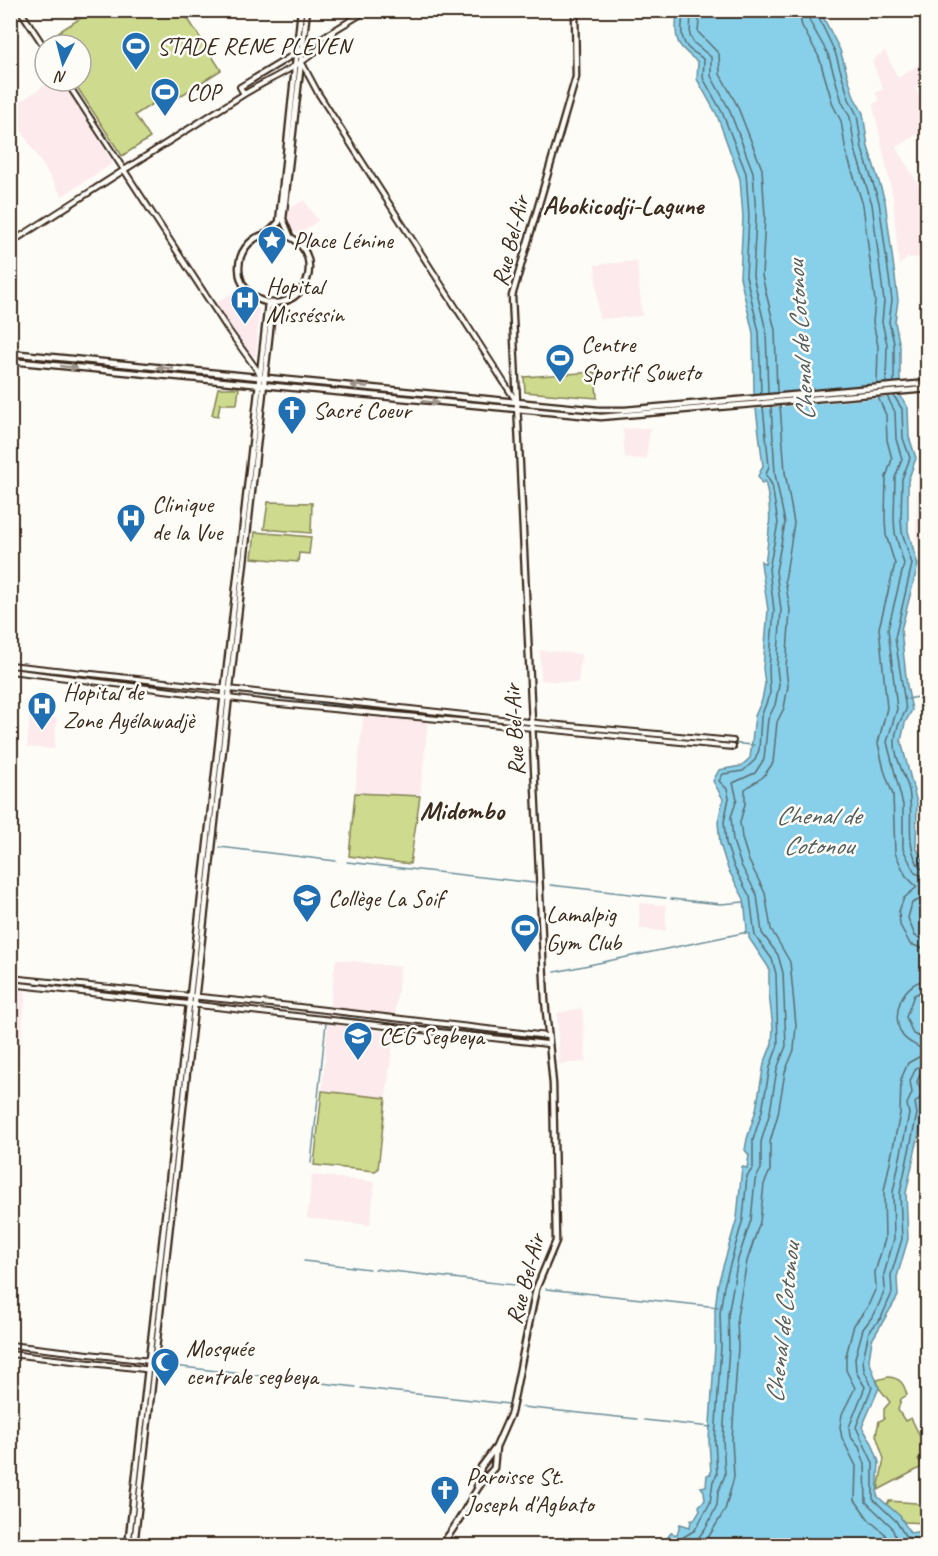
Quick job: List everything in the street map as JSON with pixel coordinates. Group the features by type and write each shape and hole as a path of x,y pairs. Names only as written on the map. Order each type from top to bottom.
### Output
{"main road":[{"path":"301,10 279,222 268,233 257,237 246,246 240,255 238,269 245,289 256,298 271,303 295,296 308,276 306,253 290,237 283,219 307,10"},
{"name":"Rue Bel-Air","path":"477,1486 481,1467 495,1448 512,1409 536,1289 556,1241 553,1084 547,1044 513,291 576,77 575,10"},
{"path":"268,233 290,237"},
{"path":"128,1545 228,690 262,387 260,376 271,303"},
{"path":"262,387 267,379 271,303"},
{"path":"10,353 585,409 625,410 927,389"},
{"path":"10,361 518,411 613,417 927,383"},
{"path":"134,1545 150,1369"},
{"name":"Rue Bel-Air","path":"440,1545 453,1530 477,1486 494,1467 495,1448"}],"street":[{"path":"20,10 35,33"},
{"path":"244,94 240,87 368,10"},
{"path":"10,243 244,94 301,62 325,44 334,32"},
{"path":"301,62 318,93 517,401"},
{"path":"74,93 260,376"},
{"path":"10,665 532,722 733,741"},
{"path":"10,671 227,698 733,747"},
{"path":"10,978 291,1006 547,1036"},
{"path":"10,984 547,1044"},
{"path":"10,1345 151,1361"},
{"path":"10,1354 150,1369"}],"shaded area":[{"path":"885,51 898,78 927,60 927,79 915,87 927,116 927,140 922,131 896,148 927,199 927,230 920,235 922,257 907,258 899,265 893,197 873,104 879,101 876,93 883,89 872,61"},
{"path":"33,93 69,93 113,163 62,196 11,114 10,108"},
{"path":"304,200 318,221 298,234 289,228 285,221 286,211"},
{"path":"637,261 642,316 599,319 595,265"},
{"name":"Hopital Misséssin","path":"235,291 259,309 256,356 251,356 216,303"},
{"path":"921,395 928,395 927,688 924,558 916,538"},
{"path":"650,428 646,459 625,458 623,429"},
{"path":"540,650 581,654 578,683 541,680"},
{"path":"364,713 428,720 420,796 355,793"},
{"name":"Hopital de Zone Ayélawadjè","path":"30,715 57,718 54,749 27,747"},
{"path":"639,903 666,905 666,931 640,929"},
{"path":"336,959 400,967 395,1015 330,1006"},
{"path":"11,989 22,990 26,993 11,1127"},
{"path":"582,1008 586,1062 559,1064 557,1013"},
{"name":"CEG Segbeya","path":"328,1024 394,1033 386,1098 322,1091"},
{"path":"312,1175 375,1182 370,1225 307,1218"}],"green space":[{"path":"92,11 183,11 221,70 174,100 169,93 135,115 150,138 122,156 81,93 93,93 93,33 57,33"},
{"name":"Centre Sportif Soweto","path":"595,372 597,398 525,392 524,377"},
{"path":"218,388 239,388 237,404 220,404 218,416 212,415"},
{"path":"268,502 312,503 311,533 264,529"},
{"path":"255,532 311,537 309,554 299,553 298,562 252,558"},
{"path":"355,793 420,796 410,864 349,856"},
{"path":"322,1091 386,1098 378,1169 375,1171 314,1165"},
{"path":"888,1377 899,1380 903,1385 907,1395 901,1399 898,1410 905,1421 911,1418 921,1438 927,1438 927,1451 923,1451 924,1454 918,1459 924,1466 878,1490 884,1459 876,1435 879,1421 884,1419 884,1409 890,1402 879,1388 877,1380"},
{"path":"889,1501 916,1503 923,1508 927,1505 927,1523 904,1522 886,1505"}],"water":[{"name":"Chenal de Cotonou","path":"677,11 820,11 840,50 854,97 863,113 868,147 885,201 898,300 895,322 900,347 900,395 908,408 909,437 916,458 908,481 908,531 918,565 901,630 912,710 905,723 901,741 917,803 916,847 927,868 927,908 921,917 926,933 928,999 920,1017 927,1029 927,1076 923,1085 927,1087 927,1102 921,1105 923,1115 906,1193 908,1239 897,1277 898,1296 872,1340 869,1360 879,1388 862,1427 872,1443 879,1462 877,1496 900,1516 910,1533 922,1531 927,1539 927,1545 658,1546 657,1539 665,1541 671,1533 677,1535 680,1524 690,1527 691,1520 694,1520 700,1510 699,1506 705,1500 701,1487 706,1486 707,1475 711,1474 709,1440 718,1284 737,1218 742,1167 747,1168 749,1155 745,1150 747,1139 756,1110 764,1064 772,1044 773,1027 769,968 749,938 749,934 744,933 747,929 744,899 728,869 720,844 718,822 723,799 713,781 719,770 741,766 750,758 755,716 762,700 765,684 763,668 768,610 761,561 765,564 770,513 765,481 762,484 758,476 763,466 754,392 753,333 740,277 743,217 740,179 717,115 697,79 698,62 684,51 678,41"}],"pier":[{"path":"902,383 904,396 755,409 752,396"}],"waterway":[{"path":"237,693 353,707"},
{"path":"908,699 928,695"},
{"path":"365,708 527,725"},
{"path":"563,729 672,738"},
{"path":"677,739 754,745"},
{"path":"220,847 336,861"},
{"path":"347,862 534,883"},
{"path":"550,885 666,898"},
{"path":"671,899 721,904 744,902"},
{"path":"555,972 743,933"},
{"path":"340,1017 402,1025"},
{"path":"311,1163 326,1023"},
{"path":"408,1026 439,1028"},
{"path":"446,1029 519,1037"},
{"path":"524,1037 540,1039"},
{"path":"304,1261 369,1269"},
{"path":"375,1269 531,1287"},
{"path":"546,1289 718,1307"},
{"path":"156,1364 279,1378"},
{"path":"287,1379 356,1387"},
{"path":"361,1388 509,1404"},
{"path":"522,1407 637,1419"},
{"path":"644,1420 711,1427"}],"place":[{"name":"STADE RENE PLEVEN","path":"136,72"},
{"name":"COP","path":"165,118"},
{"name":"Place Lénine","path":"272,266"},
{"name":"Hopital Misséssin","path":"245,326"},
{"name":"Centre Sportif Soweto","path":"560,384"},
{"name":"Sacré Coeur","path":"292,436"},
{"name":"Clinique de la Vue","path":"131,544"},
{"name":"Hopital de Zone Ayélawadjè","path":"42,732"},
{"name":"Collège La Soif","path":"307,924"},
{"name":"Lamalpig Gym Club","path":"525,954"},
{"name":"CEG Segbeya","path":"358,1062"},
{"name":"Mosquée centrale segbeya","path":"165,1388"},
{"name":"Paroisse St. Joseph d'Agbato","path":"445,1516"}],"district":[{"name":"Abokicodji-Lagune","path":"623,205"},
{"name":"Midombo","path":"462,810"}]}
